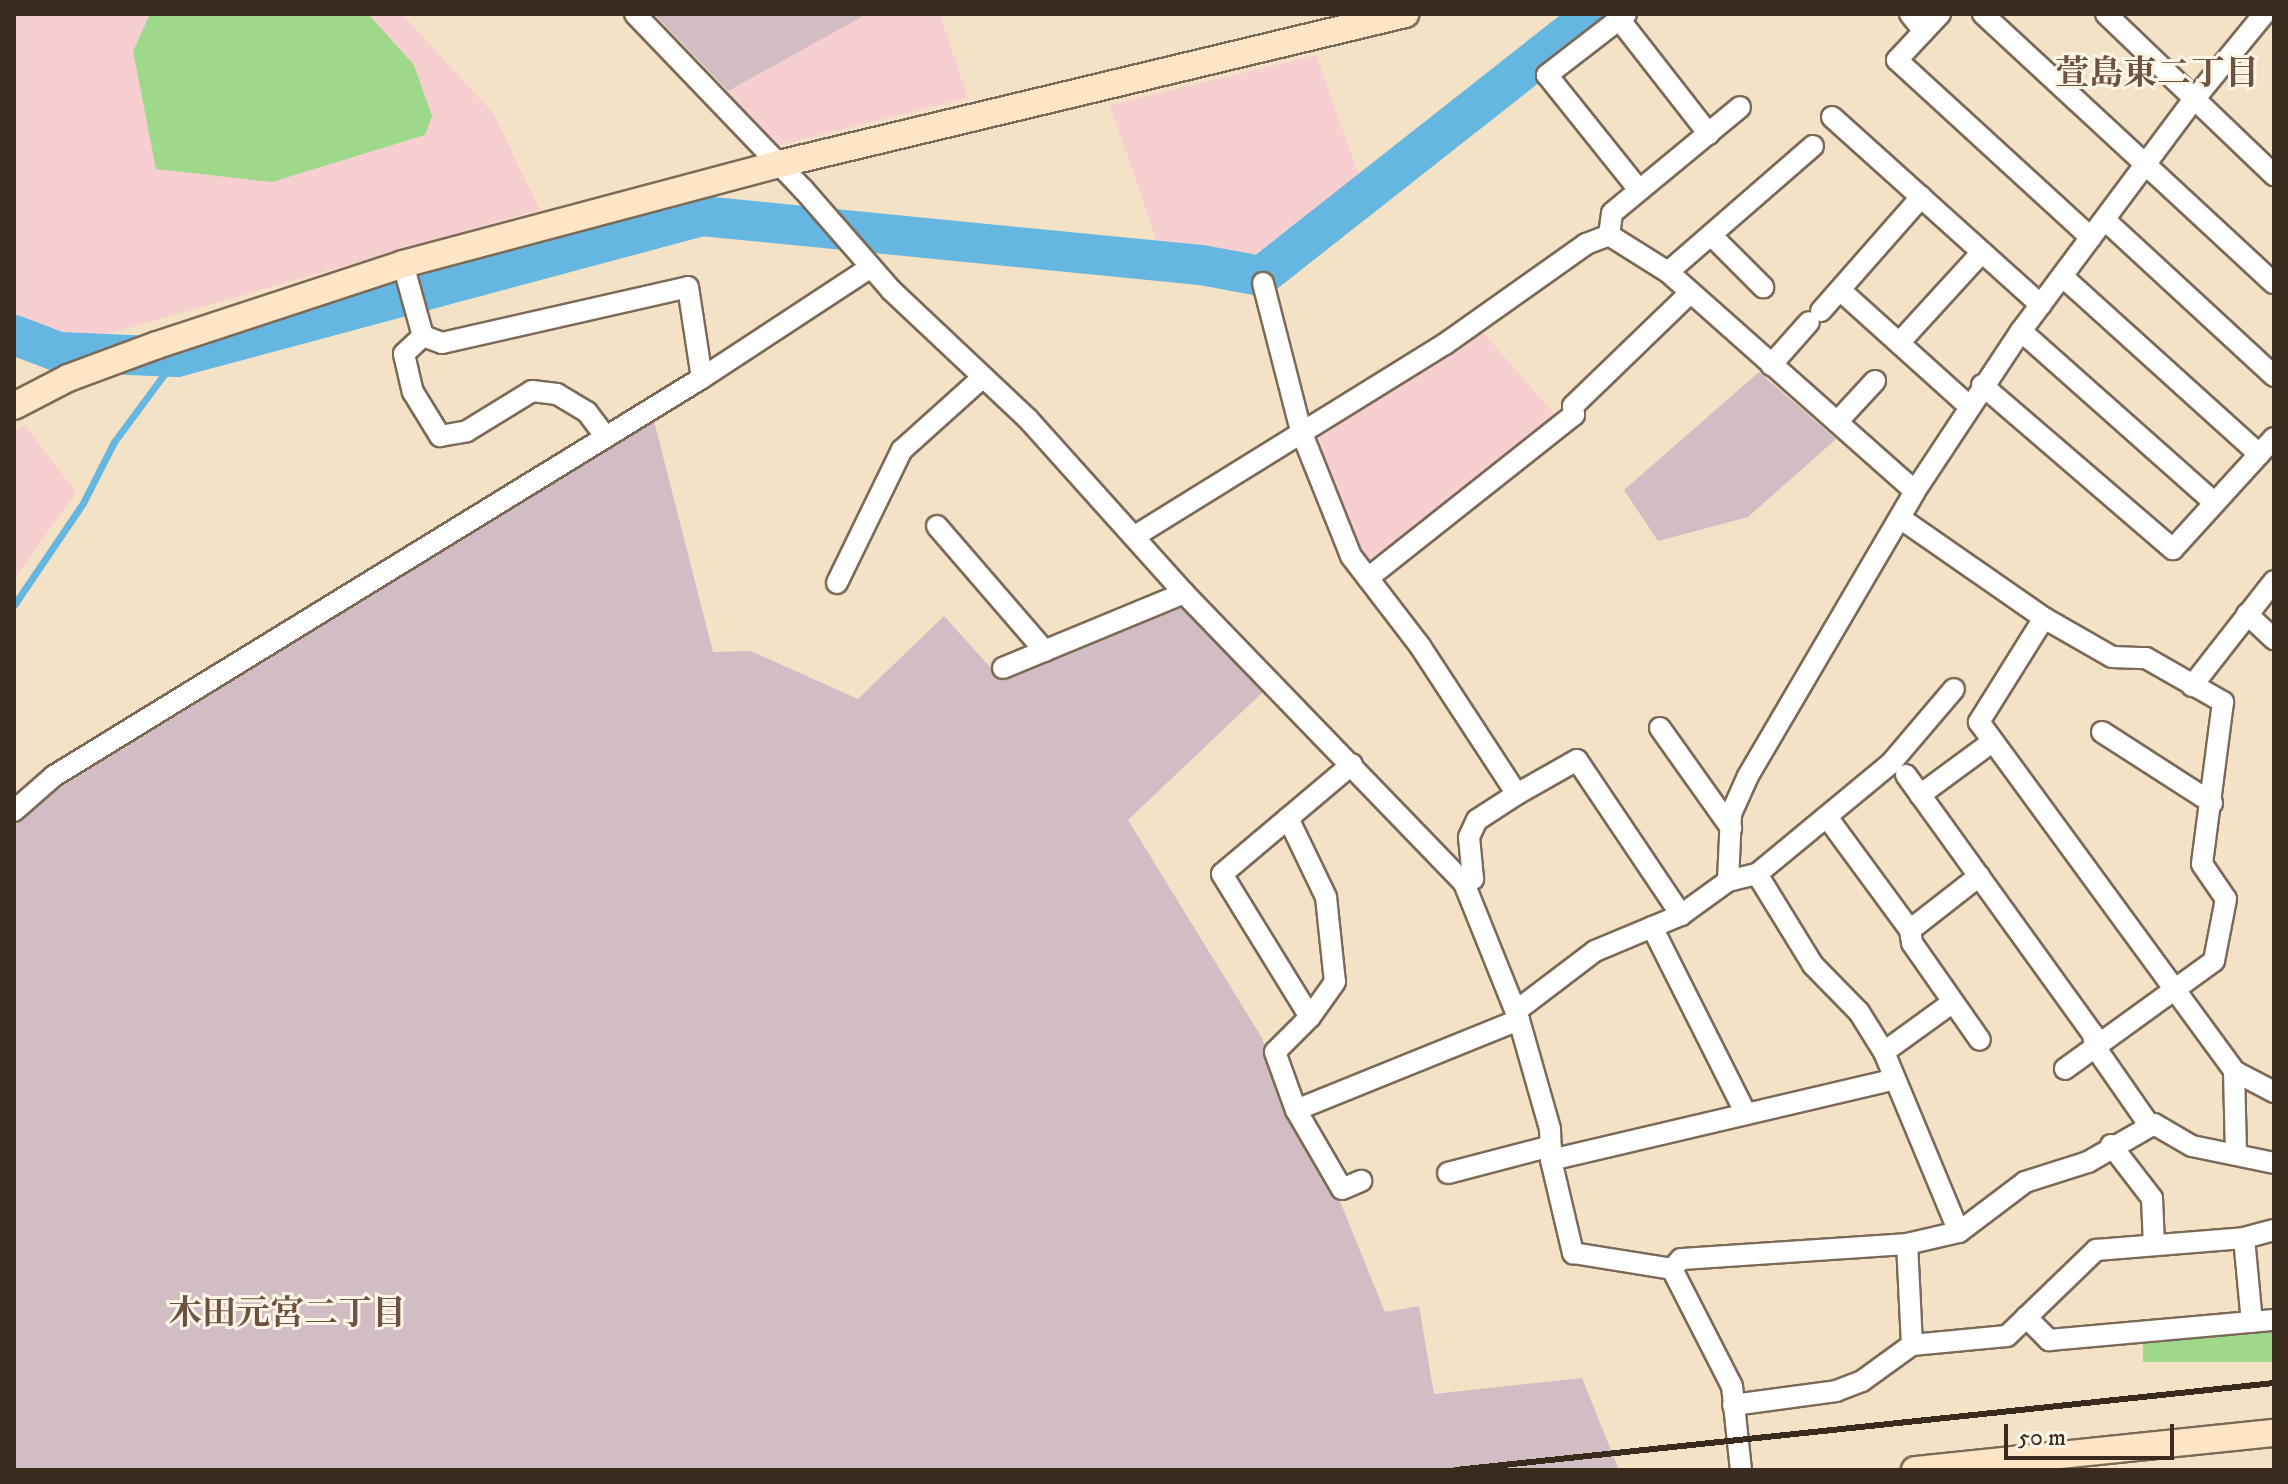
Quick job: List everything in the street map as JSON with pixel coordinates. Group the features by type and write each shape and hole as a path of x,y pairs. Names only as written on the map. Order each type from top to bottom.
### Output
{"street":[{"path":"635,14 779,164 871,267 983,377 1135,536 1184,593 1464,883 1518,1015 1573,1253 1672,1269"},
{"path":"14,406 68,378 157,345 403,264 779,164 1405,14"},
{"path":"1910,14 1924,31"},
{"path":"1940,14 1897,60 2091,238"},
{"path":"1983,14 2274,283"},
{"path":"2106,14 2179,83 2192,102 2270,165"},
{"path":"1728,881 1731,828 1748,776 1915,491 1982,385 2021,331 2192,102 2264,14"},
{"path":"1639,190 1547,75 1623,16 1709,134"},
{"path":"1609,235 1612,213 1740,107"},
{"path":"1832,117 2041,305"},
{"path":"1668,272 1813,146"},
{"path":"1771,365 1921,197"},
{"path":"2105,220 2274,376"},
{"path":"1609,235 1668,272 1689,294 1915,491"},
{"path":"1135,536 1445,344 1586,244 1609,235"},
{"path":"1711,235 1763,287"},
{"path":"1899,343 1982,252"},
{"path":"403,264 423,336"},
{"path":"14,811 54,776 702,378 871,267"},
{"path":"2062,276 2259,454"},
{"path":"1263,283 1301,431 1351,556 1420,646 1517,794"},
{"path":"423,336 442,343 688,287 702,378"},
{"path":"1840,290 1969,406"},
{"path":"1368,578 1574,415 1573,406 1689,294"},
{"path":"2021,331 2215,503"},
{"path":"423,336 404,354 413,392 440,436 467,431 532,391 557,394 587,412 606,437"},
{"path":"837,583 902,450 983,377"},
{"path":"1837,422 1875,381"},
{"path":"1982,385 2173,549 2274,438"},
{"path":"1900,518 2044,618 2112,657 2146,658 2223,702 2202,864 2226,899 2214,961 2177,991 2065,1069"},
{"path":"937,526 1045,651"},
{"path":"2192,686 2274,581"},
{"path":"1003,668 1184,593"},
{"path":"2247,614 2274,639"},
{"path":"2044,618 1979,722 2234,1071 2274,1092"},
{"path":"1296,1110 1518,1015 1595,951 1681,915 1728,881 1757,874 1891,763 1954,689"},
{"path":"1660,728 1731,828"},
{"path":"2102,732 2212,803"},
{"path":"1920,795 1992,742"},
{"path":"1464,883 1473,879 1469,837 1477,820 1577,760 1681,915"},
{"path":"1310,1017 1222,874 1352,764"},
{"path":"1906,775 2093,1034 2095,1047 2150,1126 2192,1146 2236,1152 2274,1163"},
{"path":"1827,817 1910,930 1912,943 1980,1040"},
{"path":"1288,818 1326,897 1335,982 1310,1017 1275,1052 1296,1110 1342,1189 1361,1181"},
{"path":"1757,874 1813,965 1859,1012 1884,1052 1959,1232"},
{"path":"1910,930 1979,876"},
{"path":"1652,927 1746,1114"},
{"path":"1884,1052 1953,1002"},
{"path":"2234,1071 2236,1152"},
{"path":"1448,1173 1746,1114 1895,1079"},
{"path":"1672,1269 1681,1259 1907,1244 1959,1232 2025,1182 2088,1162 2111,1145 2150,1126"},
{"path":"2111,1145 2152,1198 2154,1245"},
{"path":"1733,1405 1836,1391 1862,1381 1912,1345 2007,1336 2096,1250 2244,1238 2274,1230"},
{"path":"2244,1238 2252,1322"},
{"path":"1907,1244 1912,1345"},
{"path":"1672,1269 1732,1386 1741,1470"},
{"path":"2026,1317 2049,1340 2274,1320"},
{"path":"1915,1470 2274,1433"}],"shaded area":[{"path":"14,14 402,14 493,113 540,210 59,348 14,329"},
{"path":"654,14 867,14 728,91"},
{"path":"867,14 940,14 968,98 776,146 728,91"},
{"path":"1316,55 1359,175 1251,257 1157,242 1110,105"},
{"path":"1480,329 1557,417 1370,561 1352,539 1312,443"},
{"path":"1759,372 1836,439 1748,517 1658,541 1624,490"},
{"path":"654,421 713,652 751,651 858,699 944,616 999,677 1189,605 1266,689 1128,820 1262,1038 1287,1105 1341,1204 1385,1312 1419,1306 1434,1394 1582,1378 1619,1470 14,1470 14,826 61,787"},
{"path":"25,425 76,492 14,580 14,431"}],"green space":[{"path":"150,14 368,14 414,65 432,116 425,135 272,182 156,169 133,51"},
{"path":"2143,1328 2274,1328 2274,1362 2143,1362"}],"waterway":[{"path":"14,335 59,352 177,357 702,216 1201,265 1261,276 1594,14"},
{"path":"14,605 83,503 114,442 177,357"}],"railway":[{"path":"1456,1470 2274,1383"}],"district":[{"name":"萱島東二丁目","path":"2157,75"},
{"name":"木田元宮二丁目","path":"287,1315"}]}
